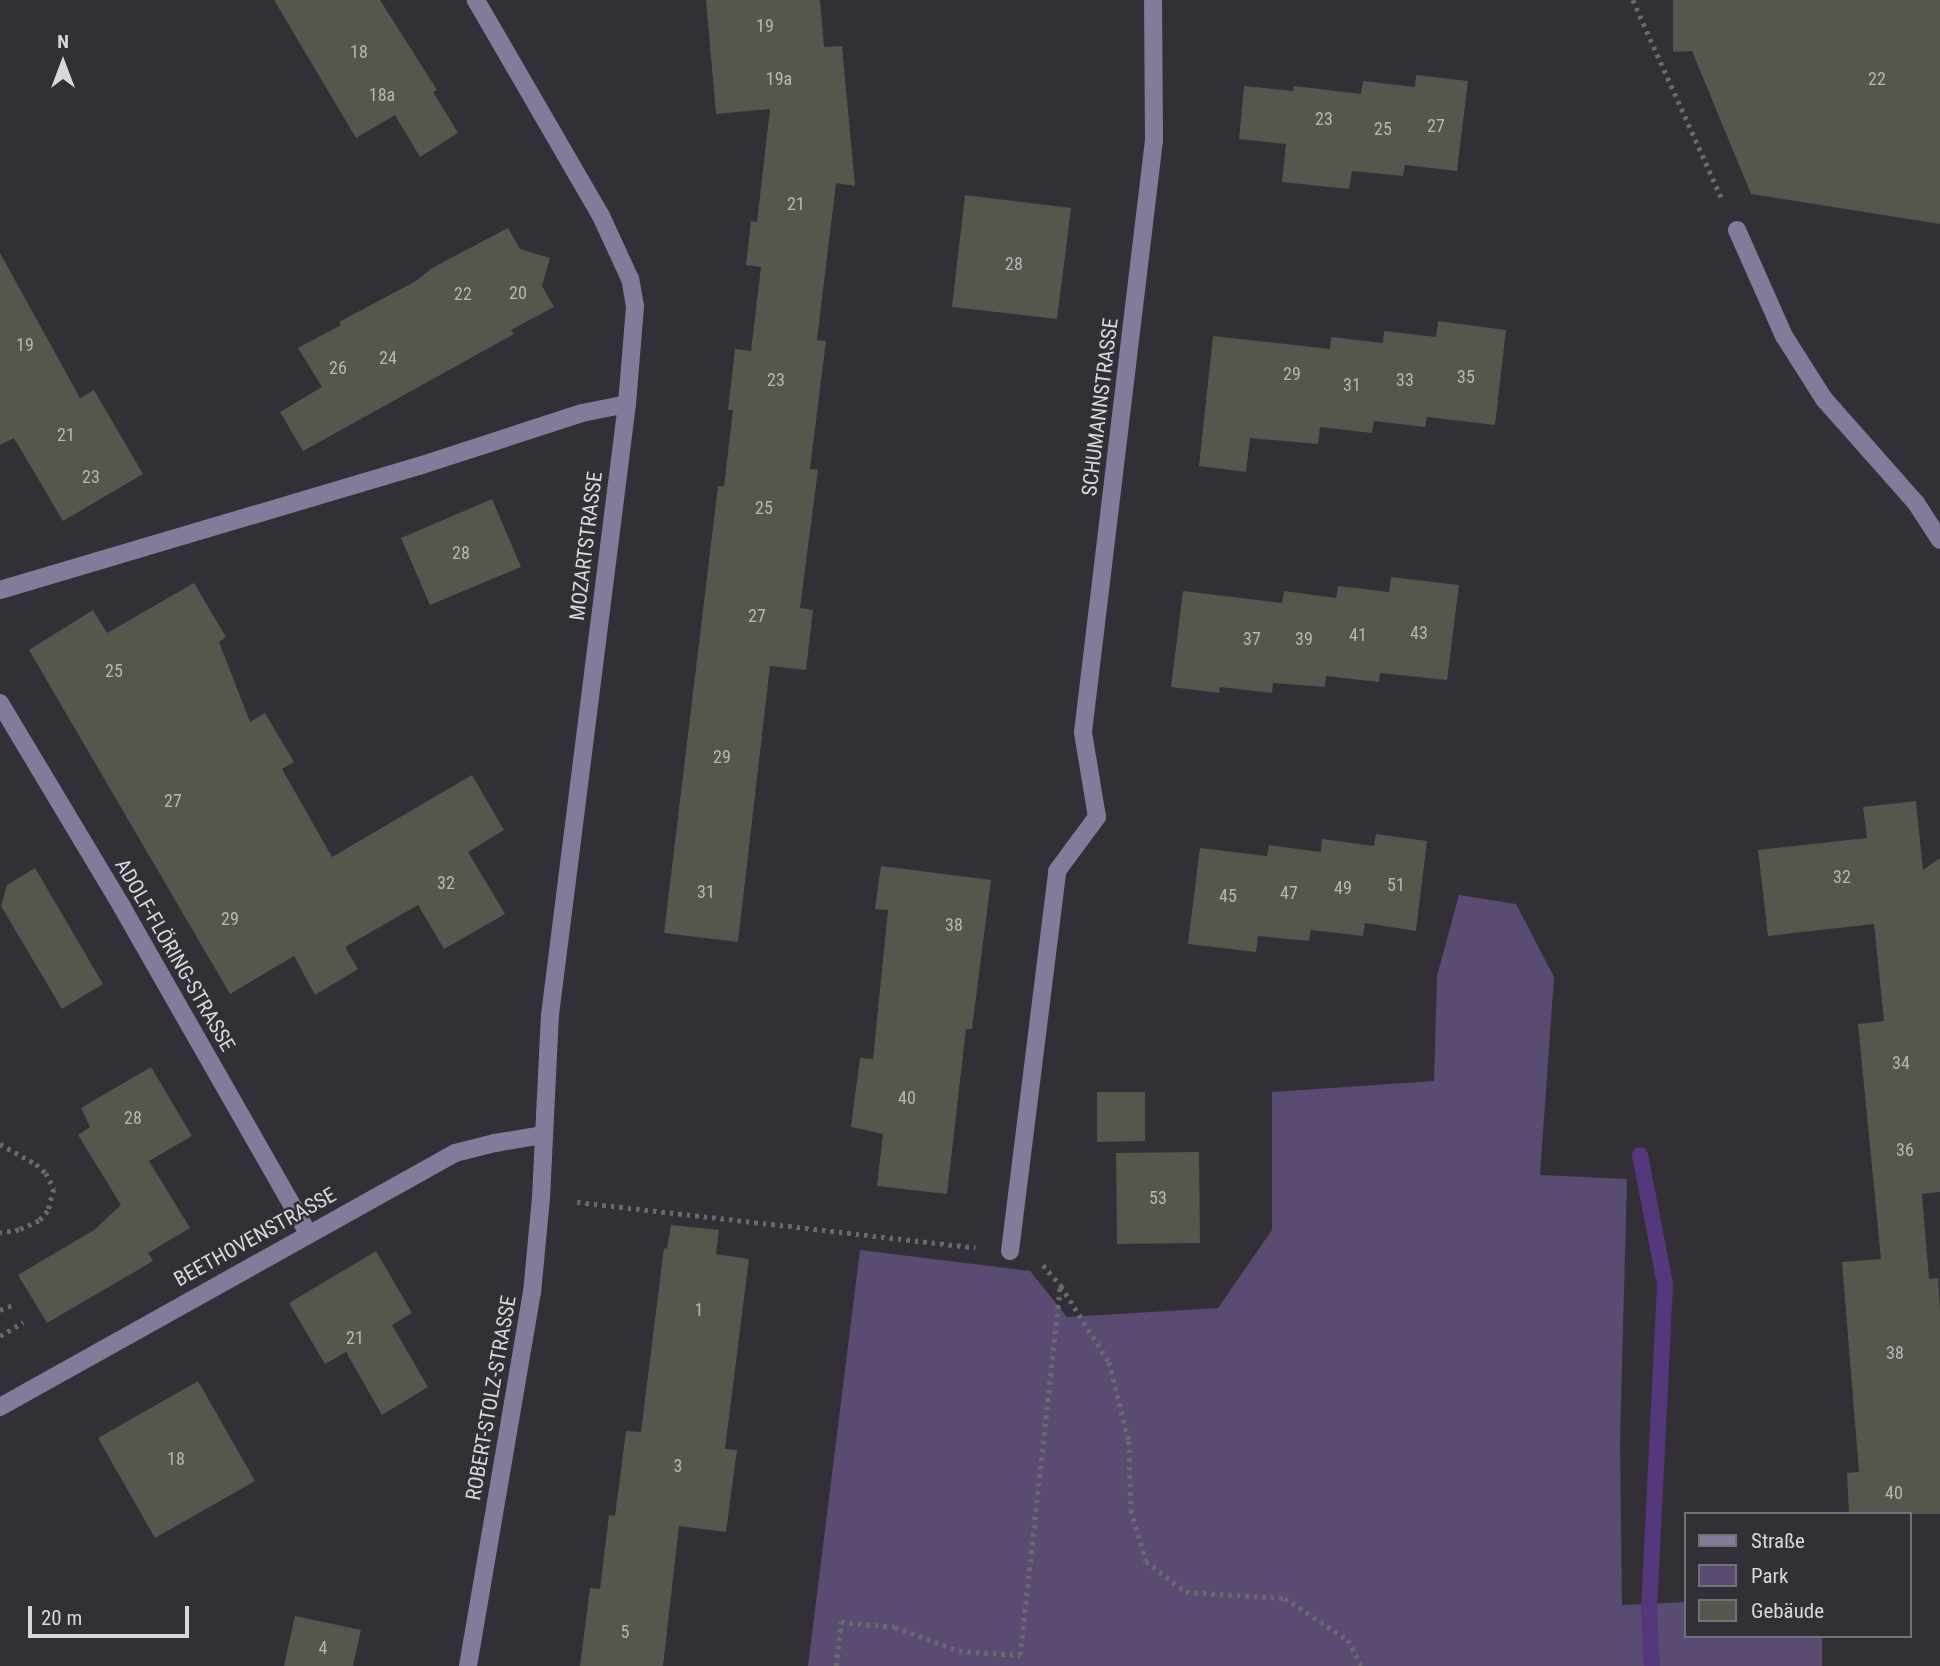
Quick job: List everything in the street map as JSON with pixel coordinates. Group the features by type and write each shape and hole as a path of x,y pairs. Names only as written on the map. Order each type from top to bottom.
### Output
{"street":[{"name":"MOZARTSTRASSE","path":"476,0 601,216 630,279 635,306 627,404 550,1015 543,1135"},
{"name":"SCHUMANNSTRASSE","path":"1010,1251 1057,871 1097,817 1083,732 1154,140 1153,0"},
{"path":"1737,230 1784,335 1825,399 1916,503 1940,540"},
{"path":"0,590 419,466 582,413 627,404"},
{"name":"ADOLF-FLÖRING-STRASSE","path":"0,703 122,907 308,1233"},
{"name":"ROBERT-STOLZ-STRASSE","path":"468,1666 532,1293 541,1198 543,1135"},
{"name":"BEETHOVENSTRASSE","path":"0,1407 455,1153 543,1135"}],"path":[{"path":"1633,0 1737,230"},
{"path":"0,1144 36,1164 46,1173 54,1189 48,1212 39,1221 19,1230 0,1233"},
{"path":"541,1198 1010,1251 1038,1260 1061,1286 1109,1362 1129,1441 1131,1510 1146,1561 1186,1592 1285,1598 1348,1640 1362,1666"},
{"path":"836,1666 841,1622 895,1628 959,1651 1020,1655 1061,1286"},
{"path":"0,1310 13,1304"},
{"path":"0,1336 23,1322"}],"green space":[{"path":"1459,895 1516,904 1554,977 1540,1175 1627,1179 1620,1442 1622,1605 1685,1602 1685,1638 1822,1638 1822,1666 808,1666 860,1250 1030,1271 1067,1317 1218,1308 1272,1230 1272,1092 1434,1081 1437,976"}],"building":[{"path":"274,0 380,0 437,90 433,92 458,133 420,157 395,115 356,138"},
{"path":"706,0 820,0 824,47 842,46 855,186 836,183 817,340 826,341 810,469 818,470 800,608 813,610 806,670 770,666 738,942 664,933 718,486 724,486 733,410 728,410 735,349 751,351 761,267 746,265 751,221 757,222 770,109 716,114"},
{"path":"1673,0 1940,0 1940,224 1751,194 1692,51 1673,52"},
{"path":"1416,75 1468,81 1457,171 1405,165 1403,176 1352,171 1349,189 1282,182 1286,144 1239,139 1244,86 1293,91 1294,86 1361,94 1363,81 1415,87"},
{"path":"965,195 1071,208 1057,319 952,307"},
{"path":"508,228 520,249 550,258 542,286 554,307 511,330 514,334 303,451 280,412 322,387 298,348 341,325 339,322 416,281 432,268"},
{"path":"0,253 80,398 94,390 143,474 63,521 14,438 0,445"},
{"path":"1438,321 1506,330 1495,425 1427,417 1425,427 1374,421 1372,433 1320,427 1318,444 1250,438 1246,472 1199,466 1213,336 1330,349 1331,337 1383,343 1384,331 1436,337"},
{"path":"492,499 521,567 430,605 401,538"},
{"path":"1391,577 1459,585 1447,680 1380,673 1379,682 1326,676 1325,687 1273,683 1272,693 1220,687 1219,693 1171,687 1183,591 1282,603 1284,591 1336,598 1338,586 1389,592"},
{"path":"194,583 226,637 219,642 250,722 265,713 294,762 282,769 332,857 472,775 504,830 468,852 505,914 444,949 418,905 345,947 358,969 315,995 294,956 230,994 29,650 93,610 107,633"},
{"path":"1916,801 1923,870 1940,858 1940,1192 1922,1194 1929,1279 1938,1278 1940,1310 1940,1514 1849,1512 1847,1473 1859,1472 1842,1262 1881,1259 1858,1024 1884,1021 1874,924 1768,936 1758,850 1867,838 1863,807"},
{"path":"1376,834 1427,841 1416,931 1365,923 1363,936 1311,930 1309,941 1258,936 1256,952 1188,944 1200,848 1267,856 1269,845 1321,852 1322,839 1374,846"},
{"path":"881,866 991,880 972,1029 966,1029 947,1194 877,1186 883,1134 851,1127 860,1058 873,1059 888,910 875,909"},
{"path":"35,868 103,984 62,1009 1,906 7,885"},
{"path":"151,1067 192,1136 149,1161 190,1228 148,1253 153,1261 47,1323 18,1275 94,1230 121,1205 78,1135 90,1127 81,1108"},
{"path":"1097,1092 1145,1092 1145,1141 1097,1142"},
{"path":"1199,1152 1200,1243 1117,1244 1116,1153"},
{"path":"671,1225 719,1230 716,1254 749,1259 725,1449 737,1450 726,1532 679,1526 663,1666 580,1666 590,1588 600,1589 609,1515 615,1516 626,1431 641,1432 664,1248 667,1249"},
{"path":"376,1251 412,1313 392,1325 428,1387 382,1415 346,1352 325,1364 289,1303"},
{"path":"198,1381 255,1481 155,1538 98,1438"},
{"path":"295,1616 361,1630 353,1666 284,1666"}],"waterway":[{"path":"1640,1155 1665,1284 1649,1611 1652,1666"}]}
